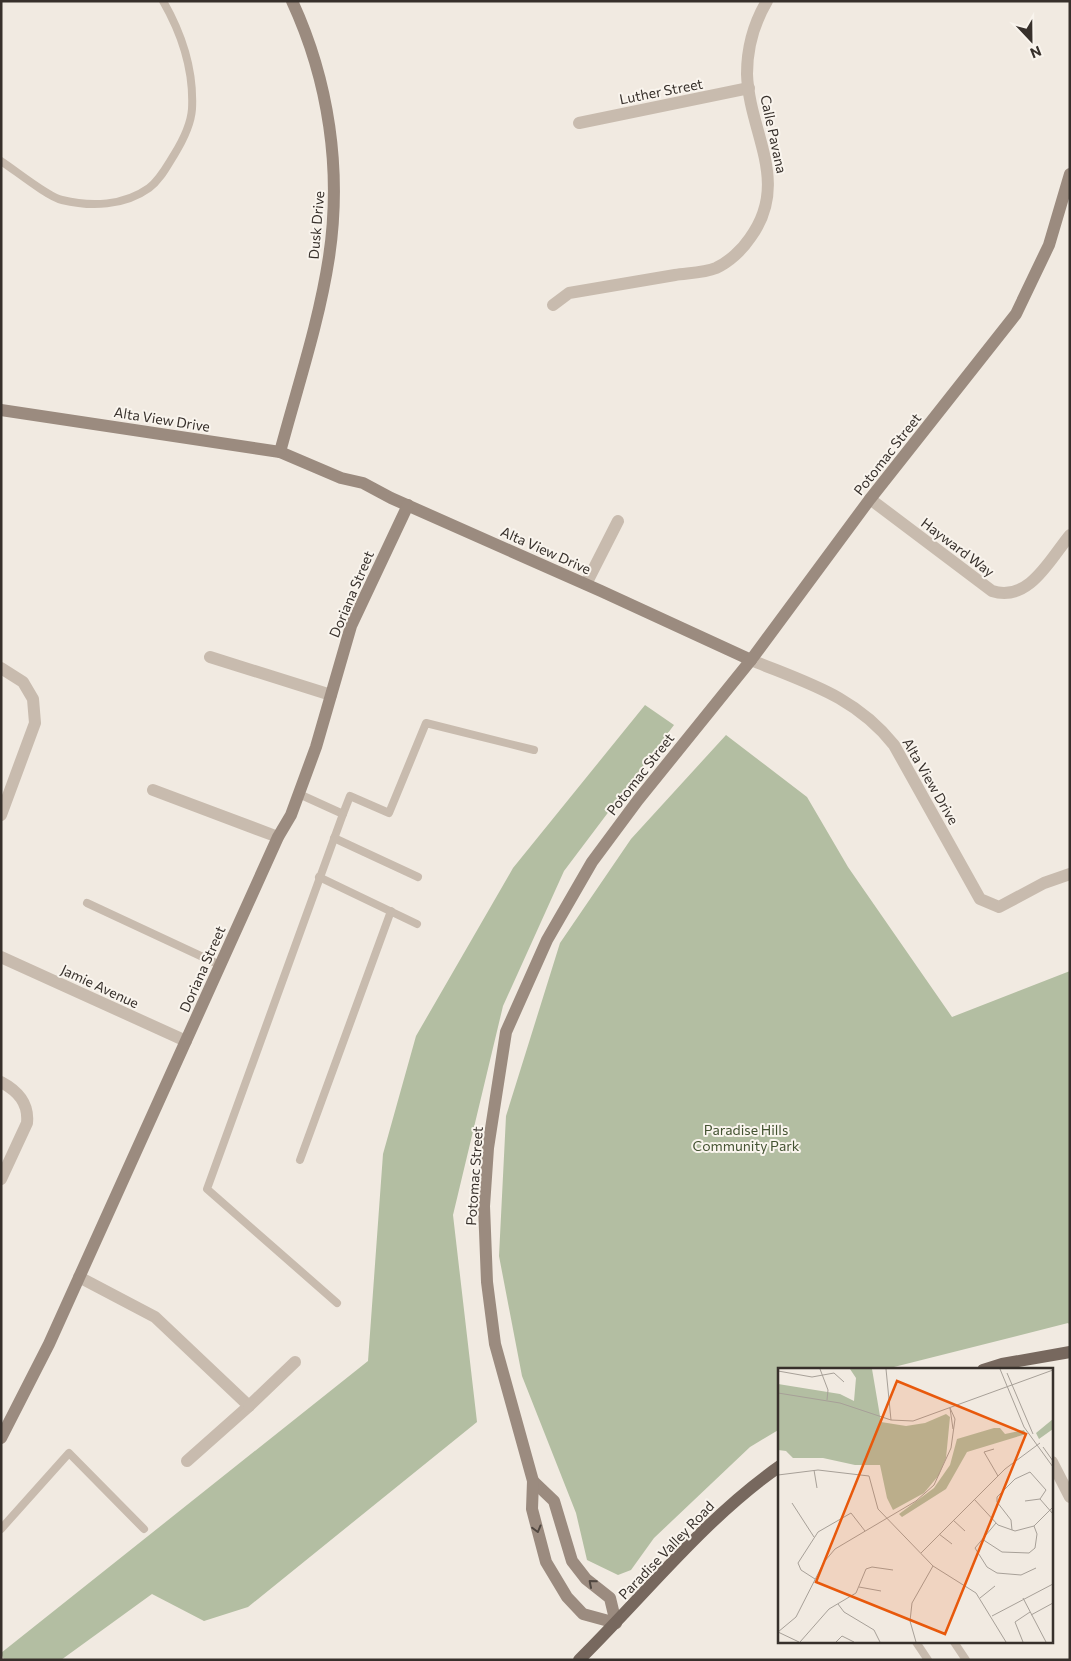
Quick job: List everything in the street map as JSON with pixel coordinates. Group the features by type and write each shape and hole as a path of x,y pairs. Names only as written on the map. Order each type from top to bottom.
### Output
{"main road":[{"path":"1004,1367 1070,1352"},
{"name":"Paradise Valley Road","path":"579,1660 714,1521 753,1485 778,1467"}],"street":[{"name":"Dusk Drive","path":"280,452 324,283 334,204 333,151 325,97 309,41 292,1"},
{"name":"Calle Pavana","path":"553,305 570,293 715,268 737,254 746,244 763,215 769,180 768,166 748,88 749,46 758,17 767,1"},
{"name":"Luther Street","path":"579,123 748,88"},
{"name":"Potomac Street","path":"616,1623 583,1614 567,1597 546,1562 532,1509 533,1481 495,1344 487,1282 484,1206 488,1148 506,1032 547,940 592,862 638,800 751,660 870,499 1016,314 1049,245 1070,174"},
{"name":"Alta View Drive","path":"1,410 280,452 342,478 362,483 751,660 836,695 865,715 894,745 980,899 999,907 1044,883 1070,874"},
{"name":"Hayward Way","path":"870,499 992,591 998,593 1012,594 1027,587 1070,535"},
{"name":"Doriana Street","path":"1,1438 49,1344 278,836 291,815 316,747 350,626 408,505"},
{"path":"586,584 618,521"},
{"path":"210,657 331,695"},
{"path":"1,668 23,682 33,699 35,722 7,781 1,815"},
{"path":"153,790 278,836"},
{"name":"Jamie Avenue","path":"1,957 186,1041"},
{"path":"1,1082 17,1092 22,1098 27,1117 27,1123 1,1179"},
{"path":"79,1277 156,1317 248,1406"},
{"path":"187,1461 295,1362"},
{"path":"1054,1466 1070,1497"},
{"path":"533,1481 554,1501 572,1561 586,1579 610,1598 616,1623"}],"lane":[{"path":"1,161 60,200 96,205 120,202 149,188 164,170 181,144 192,111 191,80 186,56 179,30 163,1"},
{"path":"337,1303 207,1189 350,796 388,813 426,723 534,750"},
{"path":"299,794 343,814"},
{"path":"334,838 418,878"},
{"path":"319,878 417,924"},
{"path":"87,903 220,965"},
{"path":"300,1160 391,911"},
{"path":"1,1529 69,1453 144,1529"},
{"path":"917,1644 928,1660"},
{"path":"955,1644 966,1660"}],"green space":[{"path":"645,705 674,725 564,871 503,1006 453,1215 477,1422 248,1607 204,1621 152,1594 61,1660 4,1660 1,1653 368,1361 383,1154 416,1036 513,868"},
{"name":"Paradise Hills Community Park","path":"726,735 807,797 848,867 952,1017 1070,971 1070,1325 1068,1323 890,1368 778,1368 778,1430 750,1447 654,1538 631,1570 618,1575 587,1560 576,1513 522,1376 499,1256 506,1116 560,943 631,839"}]}
